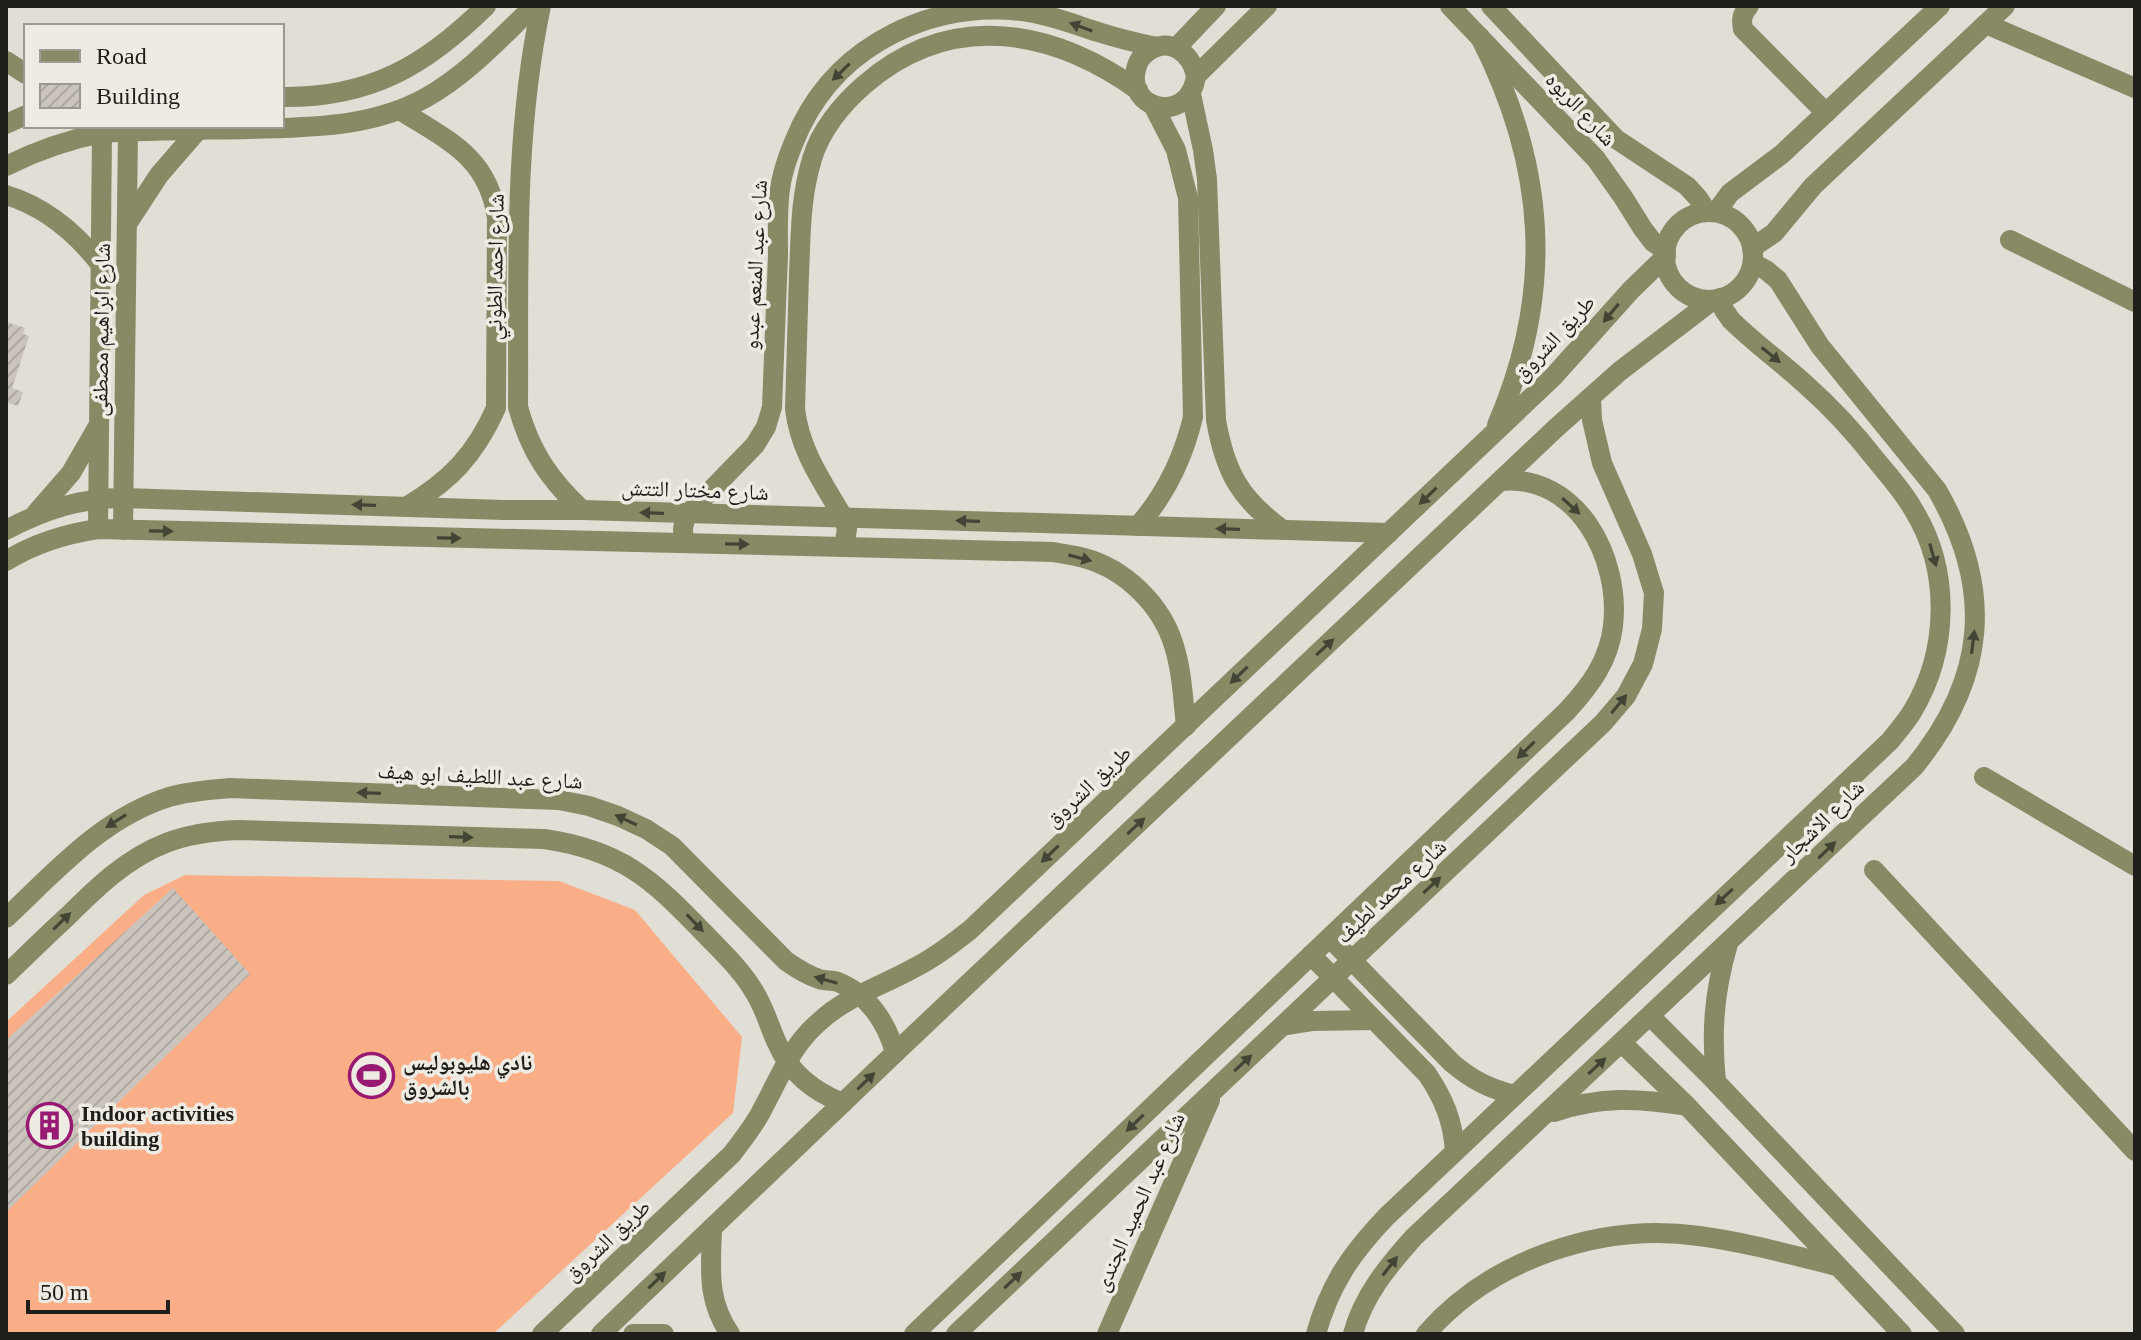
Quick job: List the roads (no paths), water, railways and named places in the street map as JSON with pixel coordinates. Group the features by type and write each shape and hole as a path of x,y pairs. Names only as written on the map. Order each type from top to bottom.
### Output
{"street":[{"path":"284,97 308,97 352,90 395,75 434,53 486,6"},
{"path":"284,128 325,127 363,121 426,98 475,63 534,6"},
{"name":"شارع احمد الطوني","path":"541,6 523,128 518,407 525,431 548,474 582,510"},
{"path":"1216,6 1166,47 1147,52 1140,60 1135,80 1147,101 1164,108 1184,102 1194,85 1267,6"},
{"name":"شارع الربوه","path":"1450,6 1596,159 1643,229 1666,254"},
{"name":"شارع الربوه","path":"1491,6 1616,139 1687,186 1712,212"},
{"path":"1749,6 1743,12 1743,29 1826,113"},
{"path":"1712,212 1730,193 1768,166 1940,6"},
{"path":"1752,256 1813,186 2005,6"},
{"name":"شارع عبد المنعم عبدو","path":"688,514 755,445 766,427 772,407 780,189 791,148 809,110 835,77 866,49 902,28 941,14 983,9 1025,11 1126,41 1166,47"},
{"path":"1986,24 2135,88"},
{"name":"شارع عبد المنعم عبدو","path":"844,547 847,529 843,517 803,448 795,409 802,201 813,156 829,124 852,95 879,72 910,53 944,41 980,36 1016,37 1052,45 1097,63 1138,90"},
{"path":"1480,37 1499,74 1525,152 1536,234 1532,303 1522,357 1510,397 1493,434"},
{"path":"1166,47 1187,54 1194,64 1198,121 1207,179 1216,420 1220,446 1244,495 1262,515 1283,530"},
{"path":"6,61 24,73"},
{"path":"1138,526 1167,487 1187,441 1193,417 1188,198 1176,150 1153,105"},
{"name":"شارع احمد الطوني","path":"400,110 475,162 494,198 497,218 496,408 484,433 451,476 406,507"},
{"path":"6,166 68,139 102,133 152,128 283,128"},
{"path":"127,224 159,175 198,130"},
{"name":"شارع ابراهيم مصطفى","path":"123,530 128,131"},
{"name":"شارع ابراهيم مصطفى","path":"98,529 102,133"},
{"path":"1596,159 1616,139"},
{"path":"6,195 33,206 65,227 101,265"},
{"path":"601,1334 1591,397 1620,371 1717,299 1732,294 1741,286 1749,275 1752,256 1748,235 1740,224 1729,217 1712,212 1695,214 1684,220 1668,239 1667,268 1680,288 1690,295 1717,299"},
{"path":"2010,240 2135,302"},
{"path":"496,248 519,249"},
{"name":"طريق الشروق","path":"542,1334 732,1154 763,1108 786,1060 818,1022 858,994 947,949 998,904 1561,369 1666,254"},
{"name":"شارع الاشجار","path":"1353,1334 1370,1293 1390,1263 1414,1237 1914,767 1949,718 1966,677 1974,632 1975,603 1964,544 1952,516 1937,490 1820,346 1778,280 1752,256"},
{"name":"شارع الاشجار","path":"1316,1334 1322,1311 1338,1276 1360,1245 1890,741 1911,713 1928,681 1938,647 1941,612 1939,576 1929,542 1914,509 1866,447 1817,395 1731,320 1717,299"},
{"name":"شارع محمد لطيف","path":"956,1334 1603,723 1626,696 1643,664 1652,629 1654,593 1642,554 1602,463 1594,431 1591,397"},
{"path":"35,515 71,473 99,424"},
{"name":"شارع محمد لطيف","path":"914,1334 1589,687 1605,658 1613,627 1614,594 1607,562 1594,532 1575,508 1550,490 1525,481 1500,481"},
{"name":"شارع مختار التتش","path":"6,530 66,504 99,498 123,498 1389,533"},
{"path":"504,510 504,539"},
{"path":"685,543 683,523 688,514"},
{"path":"1031,552 1034,523"},
{"path":"6,561 48,540 98,529 1053,552 1085,558 1114,571 1140,590 1160,615 1174,645 1186,726"},
{"path":"1984,777 2135,866"},
{"name":"شارع عبد اللطيف ابو هيف","path":"6,918 93,836 118,819 172,796 230,788 559,800 618,816 672,846 786,961 819,979 838,983 869,1003 886,1026 895,1053"},
{"path":"6,975 119,869 151,849 187,836 238,830 544,839 596,850 620,861 664,891 740,971 756,993 786,1060 806,1082 843,1103"},
{"path":"1770,854 1795,880"},
{"path":"1874,870 2135,1151"},
{"path":"1330,938 1452,1063 1470,1078 1492,1089 1515,1095"},
{"path":"1716,1082 1713,1010 1728,944"},
{"path":"1311,955 1427,1074 1448,1110 1455,1152"},
{"path":"1650,1016 1955,1334"},
{"path":"1282,1026 1313,1021 1374,1020"},
{"path":"1622,1043 1687,1106 1902,1334"},
{"name":"شارع عبد الحميد الجندى","path":"1107,1334 1215,1089"},
{"path":"1546,1114 1581,1102 1616,1099 1687,1106"},
{"path":"712,1228 710,1277 713,1299 720,1320 730,1334"},
{"path":"1426,1334 1463,1300 1497,1277 1548,1253 1614,1236 1656,1233 1698,1236 1837,1266"},
{"path":"1875,1305 1884,1334"},
{"path":"633,1334 664,1334"}],"place":[{"name":"نادي هليوبوليس بالشروق","path":"372,1075"},
{"name":"Indoor activities building","path":"50,1126"}]}
